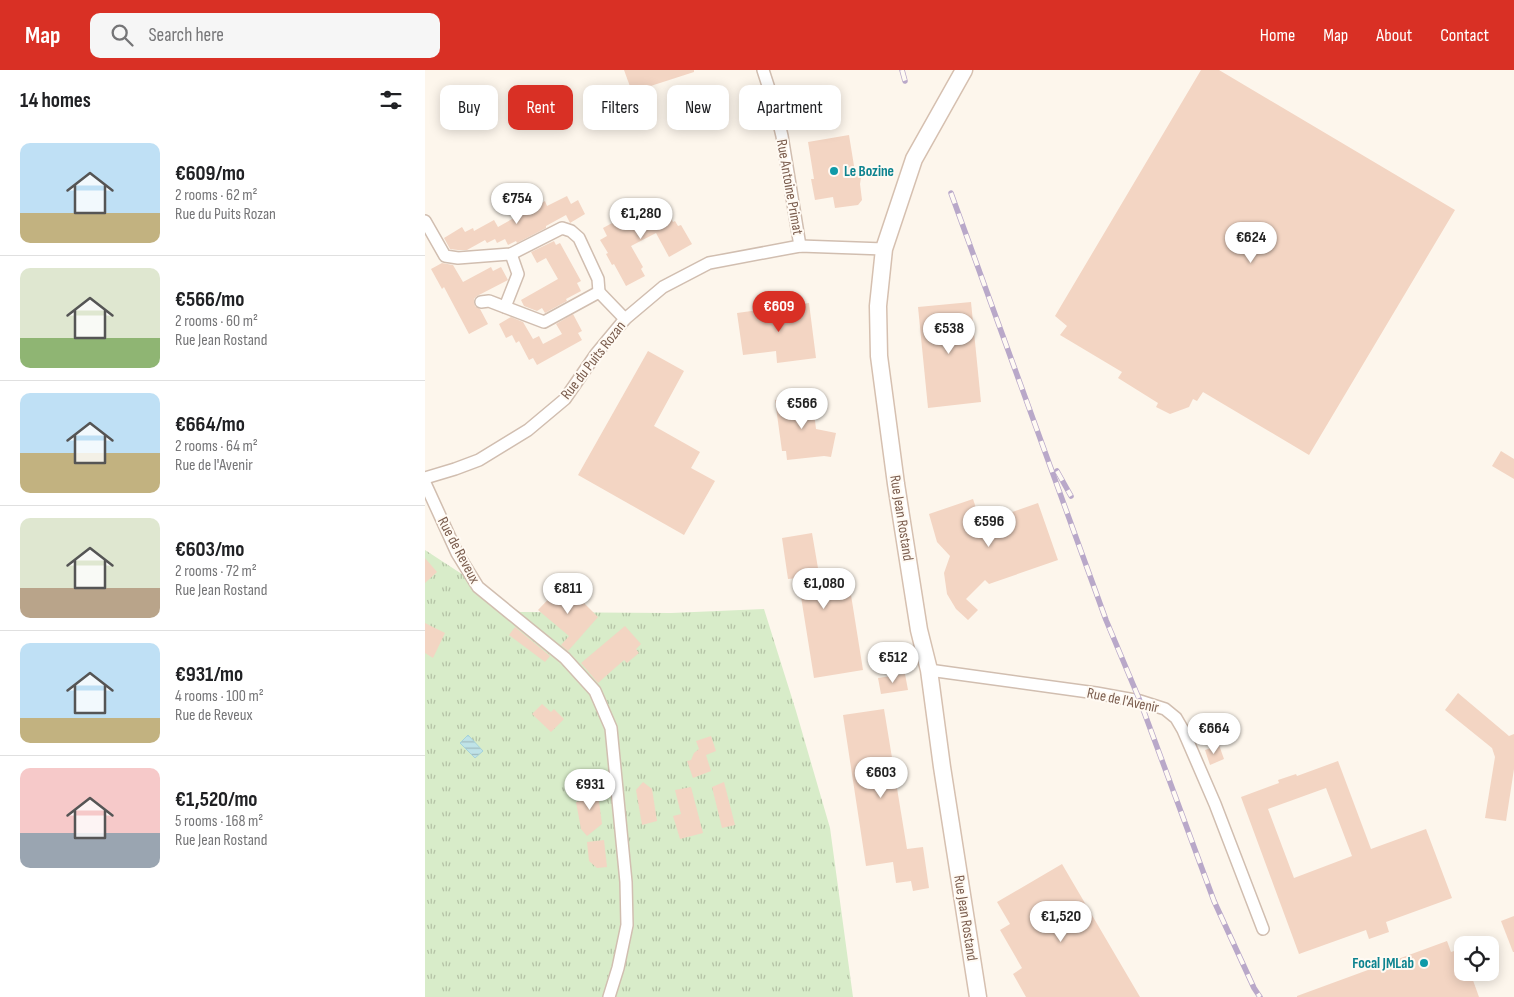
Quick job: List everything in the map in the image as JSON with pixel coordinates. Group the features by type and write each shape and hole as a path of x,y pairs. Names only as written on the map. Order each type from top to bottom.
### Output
{"main road":[{"name":"Rue Jean Rostand","path":"964,70 914,159 884,249 878,306 879,356 896,484 919,630 929,670 942,767 979,997"}],"street":[{"name":"Rue Antoine Primat","path":"763,70 782,136 800,246"},
{"path":"425,221 445,256 458,258 511,254 553,231 562,228 571,231 579,238 599,279 599,292 625,319"},
{"name":"Rue du Puits Rozan","path":"425,478 479,460 529,430 565,399 596,354 625,319 663,287 709,263 800,246 884,249"},
{"path":"505,307 518,274 511,254"},
{"path":"481,302 489,301 544,322 599,292"},
{"name":"Rue de Reveux","path":"425,482 457,553 478,587 565,658 595,691 611,728 626,882 627,925 618,968 609,997"},
{"name":"Rue de l'Avenir","path":"929,670 1095,693 1139,701 1165,709 1176,718 1183,730 1215,804 1263,930"}],"green space":[{"path":"425,550 520,612 671,613 764,609 830,828 853,997 425,997"}],"water":[{"path":"468,735 483,751 475,758 460,743"}],"building":[{"path":"624,70 694,70 694,72 654,85 629,85"},
{"path":"1201,70 1219,70 1455,210 1309,455 1203,392 1197,401 1193,399 1189,407 1170,414 1156,407 1158,403 1118,378 1122,372 1060,335 1067,326 1055,316"},
{"name":"Le Bozine","path":"849,135 855,172 862,171 860,184 862,200 858,205 835,208 833,197 815,200 811,179 814,179 808,142"},
{"path":"567,196 571,204 578,200 585,214 570,223 566,215 517,243 516,241 508,245 505,239 497,243 495,239 487,243 485,240 467,250 458,250 450,249 444,238 462,227 465,232 473,228 474,231 494,220 498,227 521,214 519,212 530,207 531,209 545,201 547,206"},
{"path":"655,204 659,212 666,209 673,222 675,221 678,226 681,225 692,244 669,257 656,233 631,246 643,267 641,269 645,276 626,286 614,264 612,265 606,254 608,253 600,240 607,236 603,228 634,211 636,215"},
{"path":"554,241 556,245 560,243 581,281 577,283 581,291 545,313 542,308 537,311 524,306 521,300 558,279 546,258 537,263 531,252"},
{"path":"442,263 453,265 463,282 491,267 493,271 501,267 508,280 474,299 475,306 480,309 488,324 469,334 444,287 442,289 431,269"},
{"path":"971,302 981,402 928,408 918,307"},
{"path":"809,303 816,358 777,363 776,351 743,355 737,313"},
{"path":"573,314 582,331 578,333 582,340 537,365 533,358 529,360 519,341 516,343 512,335 506,338 499,324 511,317 523,322 533,339 539,336 543,344 562,334 556,324"},
{"path":"648,351 684,371 654,426 700,452 691,468 715,481 684,535 578,475"},
{"path":"812,396 816,429 836,433 831,457 787,460 786,451 782,451 775,400"},
{"path":"1501,451 1514,459 1514,479 1492,466"},
{"path":"973,499 981,523 1038,503 1058,560 989,584 985,580 966,599 978,610 968,620 956,609 947,594 944,573 950,556 937,542 929,514"},
{"path":"812,533 819,574 847,570 863,670 814,678 798,578 788,579 782,538"},
{"path":"425,558 437,572 425,583"},
{"path":"562,585 581,604 583,602 598,617 568,651 561,645 569,636 538,610"},
{"path":"425,623 445,633 433,658 425,653"},
{"path":"625,626 641,644 636,649 639,653 627,663 624,660 598,683 581,663"},
{"path":"515,627 550,656 545,662 509,635"},
{"path":"905,674 908,690 881,694 878,678"},
{"path":"1458,693 1509,736 1514,734 1514,769 1506,821 1485,818 1495,757 1492,748 1445,710"},
{"path":"542,704 551,712 554,709 564,719 551,732 532,714"},
{"path":"884,709 907,849 923,847 929,888 913,891 911,881 896,883 893,862 866,866 843,715"},
{"path":"711,736 716,751 706,755 711,771 693,778 687,761 691,760 694,753 699,749 696,741"},
{"path":"1219,745 1224,759 1210,765 1205,750"},
{"path":"1338,761 1371,849 1426,829 1452,898 1386,922 1389,932 1369,939 1366,930 1299,954 1241,797 1279,783 1278,780 1296,774 1297,776","holes":["1326,788 1352,856 1294,878 1268,809"]},
{"path":"643,782 652,789 657,821 642,825 636,790"},
{"path":"724,782 735,825 722,828 712,787"},
{"path":"597,786 602,824 587,836 581,829 576,802 585,800 583,789"},
{"path":"691,787 703,833 680,839 673,816 681,814 675,790"},
{"path":"604,840 607,867 597,868 589,861 587,842"},
{"path":"1062,864 1140,997 1026,997 1013,974 1022,968 1000,930 1010,924 997,902"},
{"path":"1514,916 1514,952 1513,952 1501,921"},
{"name":"Focal JMLab","path":"1447,941 1451,952 1454,951 1454,981 1473,981 1479,997 1297,997"}],"railway":[{"path":"902,70 905,81"},
{"path":"951,193 1106,620 1140,701 1214,901 1254,988 1260,997"},
{"path":"1057,471 1071,496"}],"place":[{"name":"Le Bozine","path":"834,171"},
{"name":"Focal JMLab","path":"1424,963"}]}
